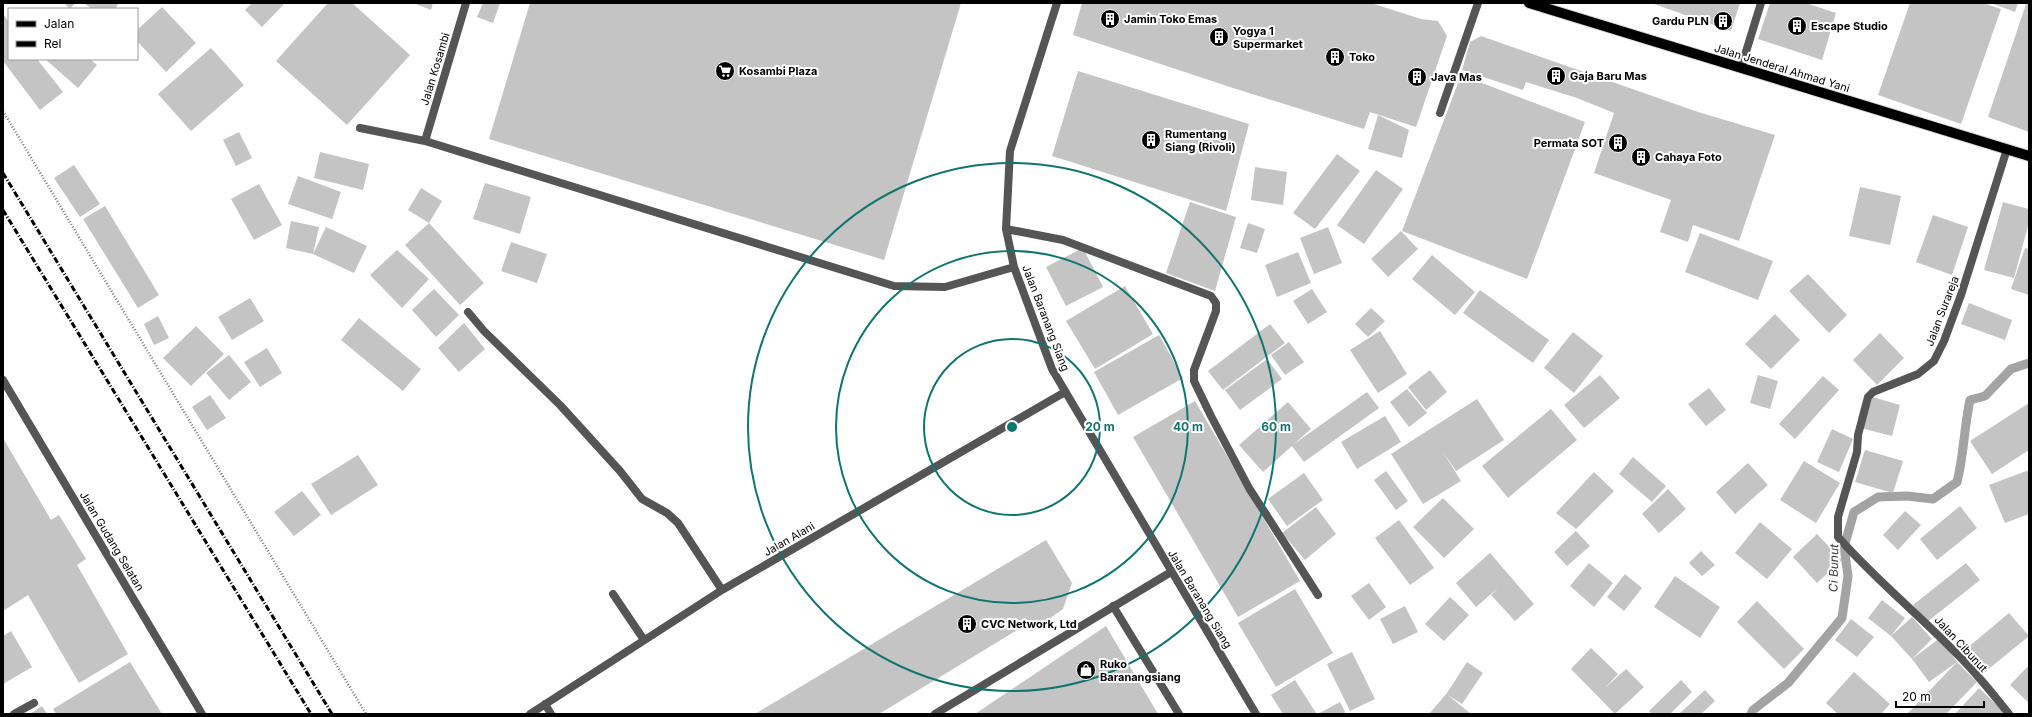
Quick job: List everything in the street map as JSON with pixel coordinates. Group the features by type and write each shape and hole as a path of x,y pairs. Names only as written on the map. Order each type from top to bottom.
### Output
{"main road":[{"name":"Jalan Jenderal Ahmad Yani","path":"1529,3 2029,156"}],"street":[{"name":"Jalan Kosambi","path":"425,141 466,3"},
{"name":"Jalan Baranang Siang","path":"1057,3 1010,151 1006,229 1014,267 1052,369 1256,714"},
{"path":"1440,113 1478,3"},
{"path":"1741,68 1761,3"},
{"path":"360,128 425,141 894,286 944,287 1014,267"},
{"name":"Jalan Surareja","path":"1838,537 1838,517 1858,452 1858,435 1868,397 1873,392 1918,374 1934,361 1944,341 1961,295 2008,149"},
{"path":"1006,229 1063,240 1211,296 1216,303 1216,311 1194,370 1194,381 1249,488 1318,595"},
{"path":"468,312 484,331 560,405 620,471 642,499 667,513 678,523 722,590"},
{"name":"Jalan Gudang Selatan","path":"3,380 202,714"},
{"name":"Jalan Alani","path":"530,714 722,590 1065,392"},
{"name":"Jalan Cibunut","path":"1838,537 1863,565 1894,592 1957,654 2009,714"},
{"path":"935,714 1171,572"},
{"path":"613,594 644,640"},
{"path":"1113,606 1179,714"},
{"path":"14,714 34,703"},
{"path":"545,704 551,714"}],"path":[{"path":"3,111 366,714"}],"building":[{"path":"64,3 75,3 71,8"},
{"path":"84,3 119,3 116,8 91,8"},
{"path":"252,3 285,3 262,27 245,10"},
{"path":"328,3 352,3 410,55 347,125 276,61"},
{"path":"413,3 433,3 431,10"},
{"path":"483,3 500,3 493,23 477,17"},
{"name":"Kosambi Plaza","path":"530,3 961,3 884,260 489,139"},
{"path":"1082,3 1371,3 1421,19 1438,21 1447,36 1416,127 1370,112 1364,129 1230,87 1073,35"},
{"path":"1651,3 1740,3 1731,31"},
{"name":"Escape Studio","path":"1770,3 1806,3 1836,13 1822,60 1758,39"},
{"path":"1910,3 1983,3 2001,9 1961,124 1878,95"},
{"path":"1991,3 2018,3 2015,12"},
{"path":"2026,4 2029,5 2029,132 1988,117"},
{"path":"162,7 196,43 166,72 138,42 138,29"},
{"path":"3,14 8,21 8,60 38,60 63,92 40,110 3,61"},
{"path":"1481,36 1698,112 1775,135 1739,241 1693,225 1688,242 1660,232 1671,200 1594,173 1614,113 1577,98 1526,82 1523,90 1462,70 1470,42"},
{"path":"211,48 244,85 191,131 158,94"},
{"path":"46,60 91,60 97,65 78,88"},
{"name":"Rumentang Siang (Rivoli)","path":"1078,71 1249,124 1226,211 1052,156"},
{"path":"1461,75 1585,122 1527,279 1402,231"},
{"path":"1378,115 1409,130 1402,158 1368,149"},
{"path":"239,132 252,158 236,166 223,140"},
{"path":"320,152 369,164 363,190 314,178"},
{"path":"1337,154 1360,171 1315,229 1293,213"},
{"path":"74,165 100,204 80,217 54,178"},
{"path":"1255,167 1287,172 1283,205 1251,200"},
{"path":"1376,170 1403,189 1364,244 1337,225"},
{"path":"298,176 341,192 332,219 288,204"},
{"path":"485,183 531,197 520,234 473,219"},
{"path":"259,184 282,225 254,240 231,199"},
{"path":"1860,187 1901,196 1890,245 1849,236"},
{"path":"421,188 442,201 429,223 408,210"},
{"path":"1190,202 1236,217 1215,291 1166,273"},
{"path":"2003,202 2029,209 2029,222 2014,278 1984,270"},
{"path":"105,206 159,295 138,308 83,219"},
{"path":"1933,215 1968,227 1952,275 1916,262"},
{"path":"291,221 319,227 313,254 286,248"},
{"path":"429,223 484,283 460,305 405,245"},
{"path":"1248,223 1265,229 1257,253 1240,248"},
{"path":"326,227 367,246 354,273 313,254"},
{"path":"1328,227 1342,263 1314,274 1300,238"},
{"path":"1401,231 1418,249 1388,277 1371,259"},
{"path":"1700,233 1773,261 1758,300 1685,272"},
{"path":"511,242 547,254 537,283 501,271"},
{"path":"1083,248 1103,287 1066,306 1046,267"},
{"path":"2025,248 2029,249 2029,295 2011,289"},
{"path":"397,250 429,279 402,308 370,275"},
{"path":"1298,252 1311,283 1277,297 1265,265"},
{"path":"1432,255 1475,292 1455,315 1412,279"},
{"path":"1808,274 1847,315 1829,333 1789,291"},
{"path":"1125,286 1153,334 1095,369 1066,321"},
{"path":"434,289 459,315 436,337 412,310"},
{"path":"1312,289 1327,312 1308,324 1293,301"},
{"path":"1480,290 1549,340 1533,363 1463,313"},
{"path":"250,298 264,321 232,340 218,317"},
{"path":"1969,303 2012,320 2005,340 1961,324"},
{"path":"1371,308 1385,321 1368,337 1355,324"},
{"path":"1775,314 1800,340 1771,369 1745,344"},
{"path":"158,316 169,338 154,345 144,324"},
{"path":"359,318 421,369 403,391 341,340"},
{"path":"464,323 485,349 459,372 438,348"},
{"path":"1270,324 1285,343 1223,390 1208,371"},
{"path":"196,326 224,354 191,386 163,358"},
{"path":"1380,331 1407,374 1378,393 1350,350"},
{"path":"1573,332 1603,356 1574,393 1544,368"},
{"path":"1880,333 1904,358 1877,385 1853,360"},
{"path":"1159,335 1183,378 1118,415 1094,372"},
{"path":"1289,342 1304,362 1285,375 1271,355"},
{"path":"267,348 282,373 260,387 244,362"},
{"path":"229,355 251,382 229,400 206,373"},
{"path":"1267,359 1282,379 1240,410 1225,390"},
{"path":"1430,370 1447,392 1426,410 1408,387"},
{"path":"1600,375 1620,398 1584,428 1564,405"},
{"path":"1758,375 1778,381 1770,409 1750,403"},
{"path":"1823,376 1839,390 1795,439 1779,424"},
{"path":"1709,388 1726,410 1706,426 1688,404"},
{"path":"1407,389 1427,413 1409,427 1390,402"},
{"path":"1367,392 1379,408 1304,462 1292,446 1263,472 1239,445 1288,402 1311,429 1294,444"},
{"path":"210,395 226,418 207,430 192,407"},
{"path":"1869,396 1900,405 1892,436 1861,428"},
{"path":"1477,399 1504,440 1456,471 1443,452 1461,481 1423,504 1391,454"},
{"path":"1195,401 1300,581 1238,617 1133,437"},
{"path":"2029,403 2029,450 1992,474 1970,441"},
{"path":"1551,409 1577,440 1508,498 1482,466"},
{"path":"1385,416 1401,442 1357,469 1341,442"},
{"path":"1832,429 1853,439 1839,472 1817,462"},
{"path":"3,438 51,520 59,515 86,559 77,565 128,654 79,683 28,595 3,611"},
{"path":"1865,450 1903,461 1893,493 1855,482"},
{"path":"358,455 378,485 331,515 311,484"},
{"path":"1633,457 1666,486 1652,502 1619,474"},
{"path":"1804,461 1840,483 1816,523 1780,500"},
{"path":"1748,463 1768,485 1735,514 1716,492"},
{"path":"2029,470 2029,514 2005,523 1989,485"},
{"path":"1386,471 1408,501 1396,510 1374,480"},
{"path":"1594,472 1614,491 1576,529 1556,513"},
{"path":"1304,473 1323,500 1287,526 1268,499"},
{"path":"1668,489 1686,509 1659,533 1642,514"},
{"path":"302,491 321,515 294,536 274,512"},
{"path":"1443,498 1474,529 1444,558 1413,527"},
{"path":"1960,506 1977,528 1937,560 1920,539"},
{"path":"1316,507 1336,534 1305,560 1282,533"},
{"path":"1905,511 1921,525 1898,550 1883,535"},
{"path":"1399,520 1434,568 1410,585 1375,538"},
{"path":"1760,522 1792,549 1767,579 1735,553"},
{"path":"1576,531 1590,546 1567,566 1554,552"},
{"path":"1817,534 1842,560 1817,583 1793,557"},
{"path":"1046,540 1072,583 1063,609 1032,631 1022,627 879,714 755,714"},
{"path":"1701,551 1715,565 1702,576 1689,563"},
{"path":"1490,553 1534,604 1515,621 1491,595 1498,588 1476,607 1456,583"},
{"path":"1589,563 1613,583 1594,607 1570,586"},
{"path":"1966,563 1980,580 1927,622 1913,605"},
{"path":"1625,574 1642,588 1624,611 1607,597"},
{"path":"1675,576 1720,607 1700,638 1654,607"},
{"path":"1369,583 1386,607 1369,620 1351,596"},
{"path":"1295,589 1333,653 1276,687 1238,623"},
{"path":"1450,597 1469,615 1444,641 1425,624"},
{"path":"1882,600 1905,618 1891,636 1868,618"},
{"path":"1757,601 1804,649 1784,669 1737,622"},
{"path":"1405,606 1418,632 1393,644 1380,619"},
{"path":"2009,613 2029,636 1985,672 1966,649"},
{"path":"1912,617 1932,639 1912,659 1891,636"},
{"path":"1851,619 1874,637 1857,657 1835,640"},
{"name":"Ruko Baranangsiang","path":"1106,626 1158,714 975,714"},
{"path":"11,631 32,667 3,684 3,636"},
{"path":"1940,638 1957,662 1929,682 1912,659"},
{"path":"1591,648 1618,674 1605,688 1626,669 1644,687 1615,714 1571,669"},
{"path":"1352,652 1375,699 1350,711 1327,664"},
{"path":"130,662 162,714 56,714 53,709"},
{"path":"1467,662 1483,673 1462,704 1448,695 1471,714 1429,714 1447,693"},
{"path":"1957,662 1977,682 1946,714 1907,714"},
{"path":"2029,665 2029,703 2010,685"},
{"path":"1854,672 1890,704 1881,714 1838,714 1826,703"},
{"path":"1295,680 1316,713 1283,714 1271,695"},
{"path":"1681,680 1692,692 1670,714 1652,714 1649,711"},
{"path":"1979,688 2003,711 2001,714 1955,714"},
{"path":"1705,690 1715,701 1701,714 1679,714"},
{"path":"1340,702 1346,714 1318,714"},
{"path":"42,706 47,714 30,714"}],"waterway":[{"name":"Ci Bunut","path":"1751,714 1753,710 1788,683 1842,618 1848,576 1844,547 1854,512 1878,497 1907,496 1933,499 1957,482 1970,400 1985,396 2011,369 2029,363"}],"railway":[{"path":"3,173 332,714"},
{"path":"3,210 311,714"}],"place":[{"name":"Jamin Toko Emas","path":"1110,19"},
{"name":"Gardu PLN","path":"1723,21"},
{"name":"Escape Studio","path":"1797,26"},
{"name":"Yogya 1 Supermarket","path":"1219,37"},
{"name":"Toko","path":"1335,57"},
{"name":"Kosambi Plaza","path":"725,71"},
{"name":"Gaja Baru Mas","path":"1556,76"},
{"name":"Java Mas","path":"1417,77"},
{"name":"Rumentang Siang (Rivoli)","path":"1151,140"},
{"name":"Permata SOT","path":"1618,143"},
{"name":"Cahaya Foto","path":"1641,157"},
{"name":"CVC Network, Ltd","path":"967,624"},
{"name":"Ruko Baranangsiang","path":"1086,670"}]}
